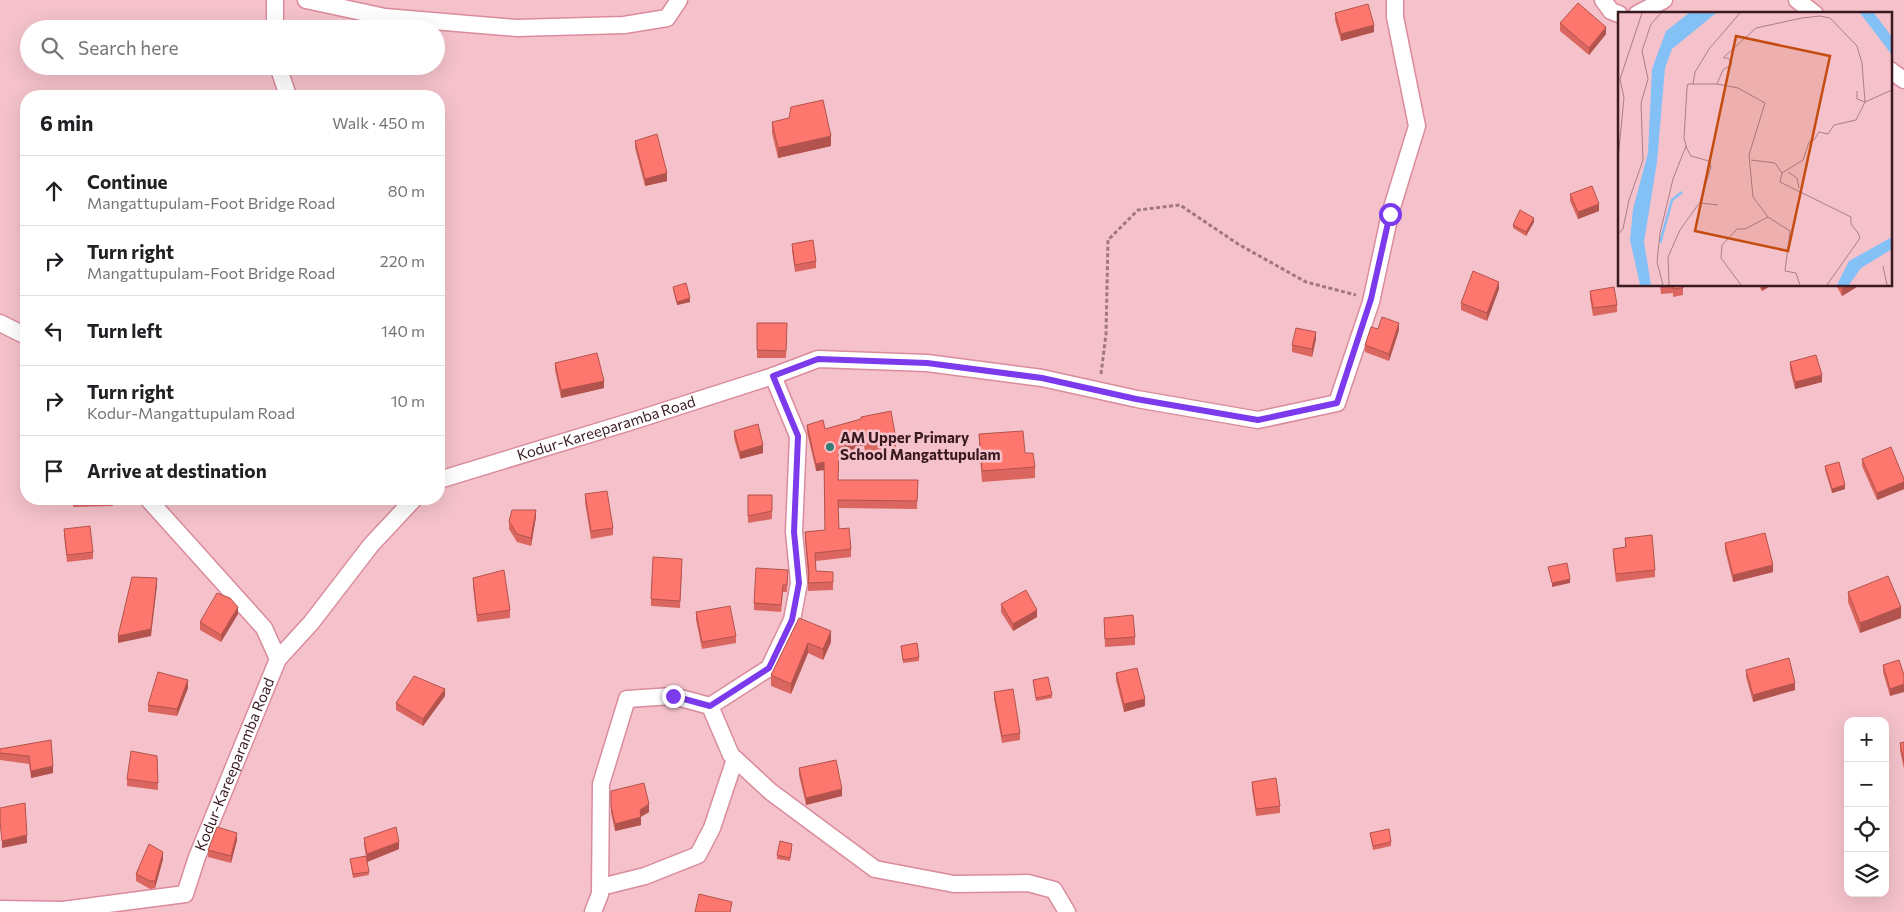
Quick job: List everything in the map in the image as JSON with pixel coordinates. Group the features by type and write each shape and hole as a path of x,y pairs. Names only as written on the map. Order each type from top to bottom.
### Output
{"street":[{"path":"275,0 276,20"},
{"path":"306,0 385,18 411,20"},
{"path":"445,23 517,28 624,25 667,18 679,0"},
{"path":"1371,299 1390,214 1417,126 1395,18 1394,0"},
{"path":"1603,0 1611,11 1618,14"},
{"path":"1640,12 1664,0"},
{"path":"1797,0 1813,12"},
{"path":"1892,71 1904,80"},
{"path":"281,75 286,90"},
{"name":"Kodur-Kareeparamba Road","path":"445,478 773,376 818,359 927,363 1042,378 1136,399 1258,420 1337,403 1371,299"},
{"path":"0,322 20,333"},
{"path":"593,912 600,894 601,784 627,700 673,696 710,706 769,668 792,620 799,583 794,532 798,436 773,376"},
{"path":"153,505 264,628 278,659"},
{"name":"Kodur-Kareeparamba Road","path":"0,909 63,910 185,894 197,857 278,659 311,623 371,545 408,505"},
{"path":"710,706 731,755 735,759 771,792 875,869 954,884 1028,883 1054,890 1067,912"},
{"path":"600,887 645,876 698,855 712,828 735,759"}],"path":[{"path":"1098,390 1106,334 1108,240 1138,210 1180,205 1238,244 1306,282 1371,299"}],"building":[{"path":"1578,3 1606,27 1589,48 1560,23"},
{"path":"1368,4 1374,25 1341,34 1335,13"},
{"path":"823,100 831,136 778,148 772,122 789,118 791,107"},
{"path":"657,134 667,173 645,179 635,141"},
{"path":"1592,186 1599,204 1578,212 1570,194"},
{"path":"1520,210 1534,218 1526,232 1513,225"},
{"path":"813,240 816,261 795,265 792,244"},
{"path":"1473,271 1499,282 1487,313 1461,303"},
{"path":"686,283 690,298 677,302 673,287"},
{"path":"1673,286 1683,286 1683,288 1673,289"},
{"path":"1614,287 1617,305 1593,308 1590,291"},
{"path":"1382,317 1399,323 1389,354 1365,345 1371,327 1378,329"},
{"path":"757,323 787,323 786,351 757,350"},
{"path":"1296,328 1316,332 1312,349 1292,345"},
{"path":"597,353 604,381 561,390 555,363"},
{"path":"1816,355 1822,375 1795,382 1790,362"},
{"path":"891,411 896,439 865,444 864,437 839,448 838,480 918,480 917,501 838,500 839,529 849,528 851,549 815,553 816,571 833,572 833,582 808,583 809,574 805,532 825,530 824,462 816,464 807,425 823,420 825,429 861,419 861,417"},
{"path":"758,424 763,445 740,452 734,431"},
{"path":"1023,431 1025,453 1033,453 1035,467 982,471 979,434"},
{"path":"1891,447 1904,482 1877,493 1862,459"},
{"path":"1839,462 1845,485 1832,489 1825,466"},
{"path":"607,491 613,528 591,531 585,494"},
{"path":"748,495 772,495 772,511 748,516"},
{"path":"512,510 536,510 531,538 517,534 509,521"},
{"path":"90,526 93,552 67,555 64,529"},
{"path":"1765,533 1773,565 1733,575 1725,543"},
{"path":"1652,535 1655,570 1616,574 1613,549 1626,547 1625,538"},
{"path":"653,557 682,559 680,601 651,599"},
{"path":"1567,563 1570,579 1552,583 1548,567"},
{"path":"756,568 788,570 787,585 783,585 781,605 754,603"},
{"path":"504,570 510,610 477,615 473,578"},
{"path":"1888,576 1901,607 1860,623 1848,592"},
{"path":"132,577 157,578 151,629 118,636"},
{"path":"1026,590 1037,610 1013,624 1001,604"},
{"path":"217,593 230,598 238,607 221,635 200,622"},
{"path":"730,606 736,636 702,642 696,612"},
{"path":"1133,615 1135,637 1105,639 1104,618"},
{"path":"799,618 831,631 823,649 808,643 791,684 771,675"},
{"path":"917,643 919,657 903,660 901,646"},
{"path":"1789,658 1795,683 1753,695 1746,670"},
{"path":"1899,660 1904,675 1904,684 1890,689 1883,665"},
{"path":"1137,668 1145,699 1124,704 1116,673"},
{"path":"158,672 188,680 177,709 148,705"},
{"path":"414,676 445,689 423,719 396,703"},
{"path":"1048,677 1052,695 1036,698 1033,680"},
{"path":"1013,689 1020,733 1002,736 994,692"},
{"path":"51,740 53,766 31,771 29,756 0,753 0,749"},
{"path":"1904,742 1904,762 1900,743"},
{"path":"131,751 157,756 158,783 127,779"},
{"path":"836,760 842,789 806,798 799,768"},
{"path":"1276,778 1280,806 1256,809 1252,782"},
{"path":"644,783 649,804 640,810 641,817 615,824 611,806 611,791"},
{"path":"25,803 27,835 2,841 0,808"},
{"path":"217,827 237,833 231,856 208,850"},
{"path":"396,827 399,842 367,854 364,838"},
{"path":"1389,829 1391,842 1373,846 1370,833"},
{"path":"780,841 792,844 790,858 777,855"},
{"path":"149,844 163,852 155,881 150,881 136,874"},
{"path":"366,856 369,872 353,874 350,859"},
{"path":"699,894 732,902 730,912 695,912"}],"place":[{"name":"AM Upper Primary School Mangattupulam","path":"830,447"}],"route":[{"path":"673,696 710,706 769,668 792,620 799,583 794,532 798,436 773,376 818,359 927,363 1042,378 1136,399 1258,420 1337,403 1371,299 1390,214"}]}
